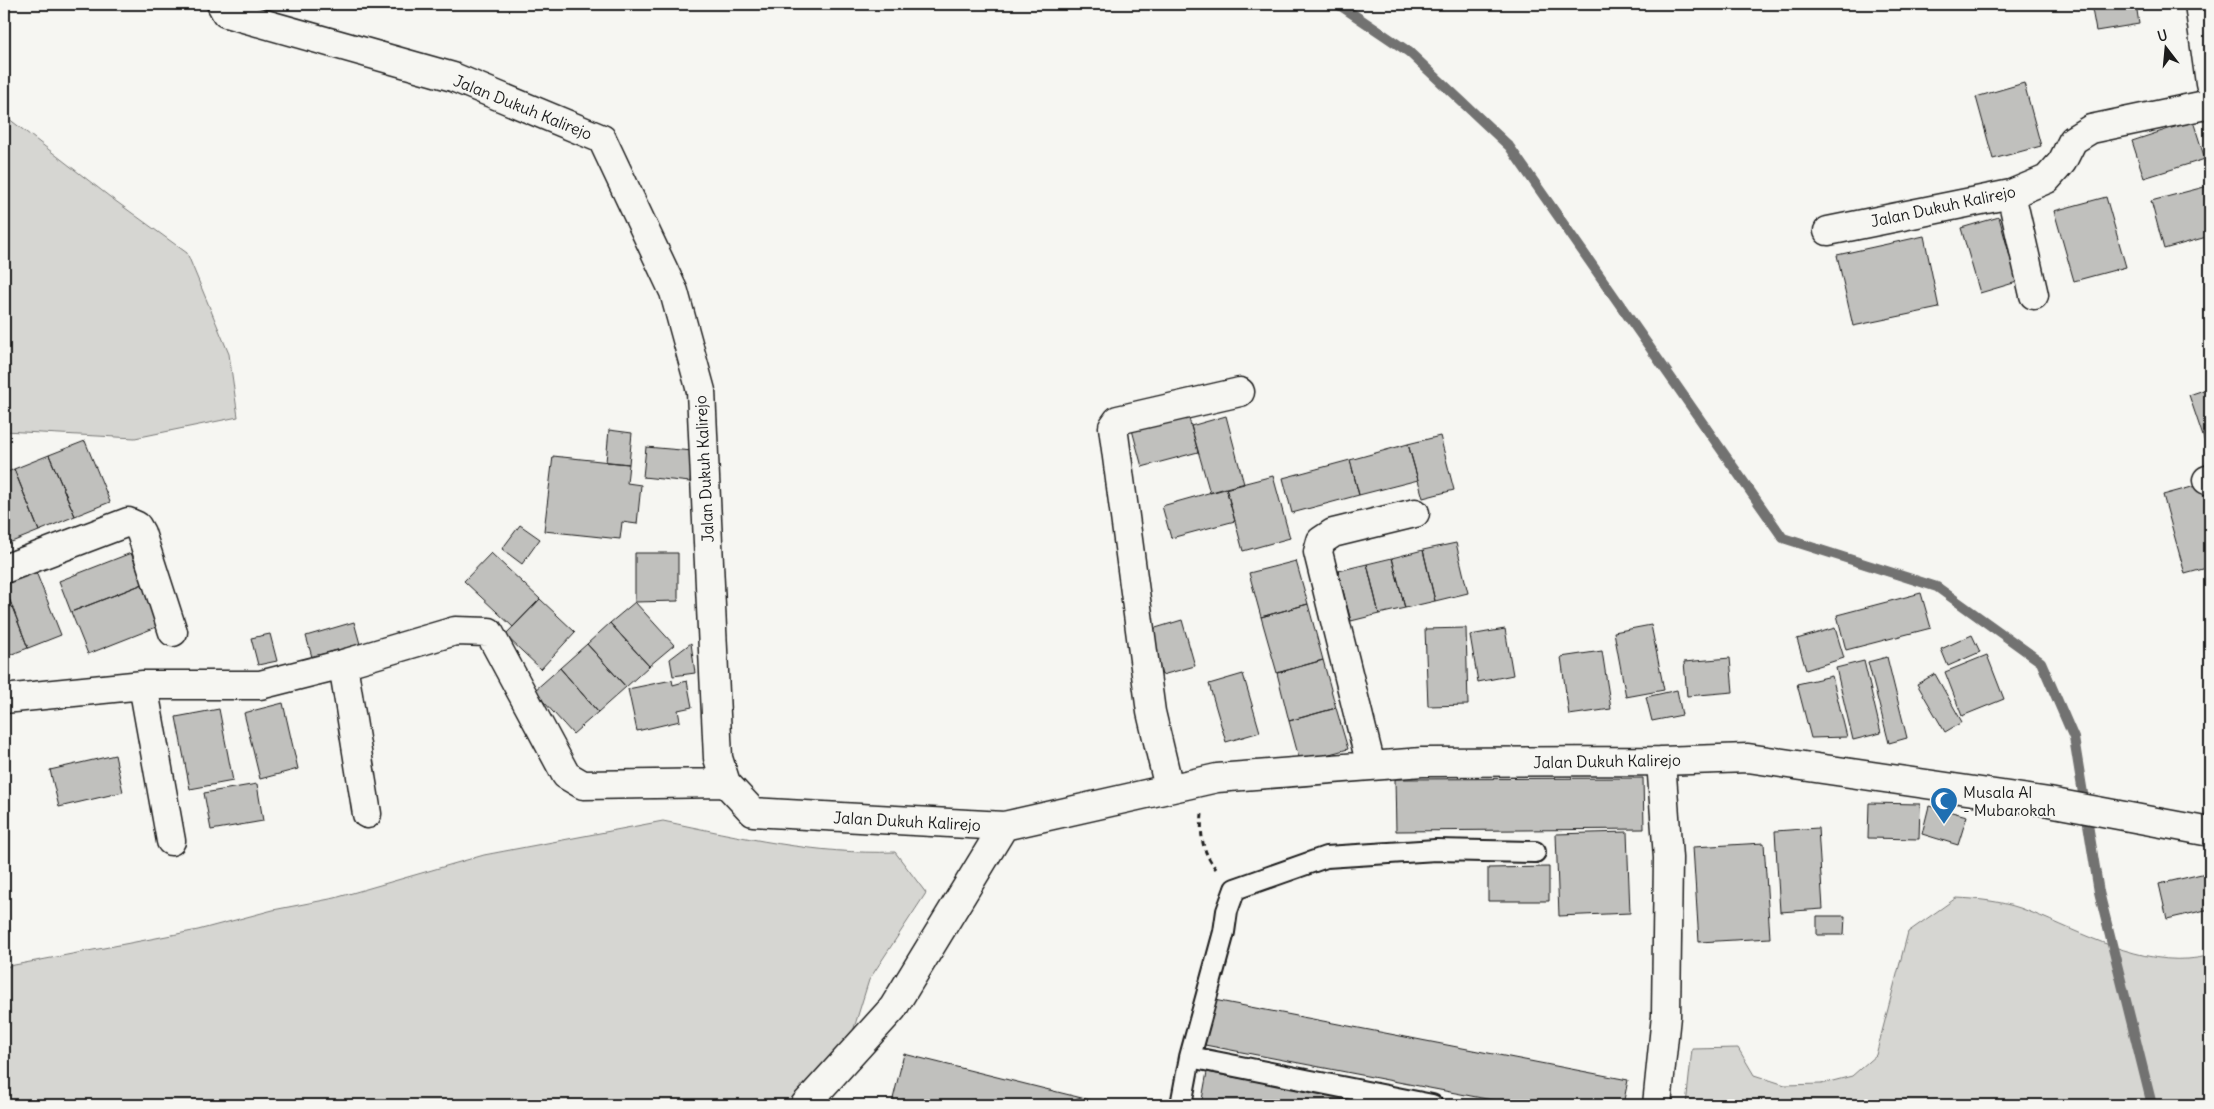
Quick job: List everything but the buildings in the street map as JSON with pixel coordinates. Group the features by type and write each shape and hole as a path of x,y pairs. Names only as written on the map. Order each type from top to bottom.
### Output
{"street":[{"name":"Jalan Dukuh Kalirejo","path":"221,4 226,13 453,77 602,139 674,292 701,391 718,758 726,783 753,812 1004,826 1217,778 1422,762 1661,761 1748,758 2049,802 2210,832"},
{"path":"2199,4 2210,83"},
{"name":"Jalan Dukuh Kalirejo","path":"1828,231 2011,194 2047,179 2062,162 2073,140 2091,129 2210,104"},
{"path":"2011,194 2034,295"},
{"path":"1169,788 1151,712 1113,427 1118,420 1240,392"},
{"path":"1371,766 1318,552 1321,541 1334,533 1414,513"},
{"path":"4,569 128,522 137,526 141,533 174,632"},
{"path":"4,699 143,685 260,685 343,664 456,631 488,632 566,775 583,785 726,783"},
{"path":"343,664 367,814"},
{"path":"143,685 171,841"},
{"path":"1657,1105 1666,1016 1668,858 1661,761"},
{"name":"Jalan Dukuh Kalirejo","path":"805,1105 893,1008 1004,826"}],"lane":[{"path":"1181,1105 1190,1057 1224,932 1227,911 1235,889 1326,857 1436,850 1535,852"},
{"path":"1190,1057 1432,1105"}],"path":[{"path":"1217,778 1202,804 1200,837 1207,858 1235,889"}],"shaded area":[{"path":"4,115 110,197 187,253 229,354 238,417 135,438 4,431"},
{"path":"663,821 750,839 808,848 837,851 895,852 926,893 869,980 830,1105 4,1105 4,967 198,930 273,910 335,898 484,855"},
{"path":"1956,898 1989,901 2020,908 2102,942 2145,956 2166,959 2188,959 2210,954 2210,1105 1686,1105 1692,1049 1738,1048 1754,1075 1785,1085 1821,1084 1852,1076 1876,1055 1908,932"}],"waterway":[{"path":"1338,4 1409,52 1509,146 1783,538 1937,587 2041,662 2074,738 2099,892 2152,1105"}],"place":[{"name":"Musala Al - Mubarokah","path":"1944,825"}]}
